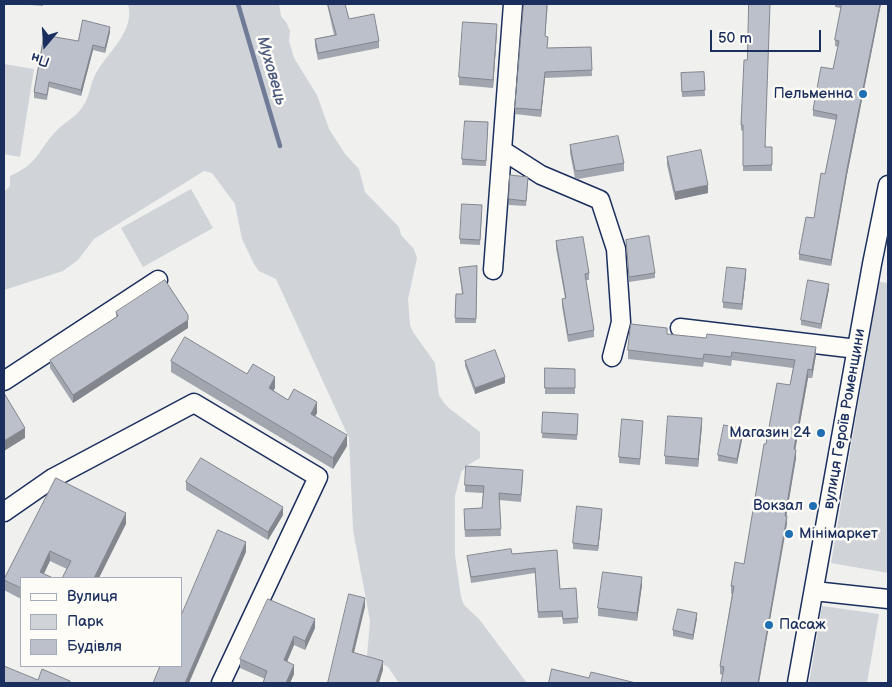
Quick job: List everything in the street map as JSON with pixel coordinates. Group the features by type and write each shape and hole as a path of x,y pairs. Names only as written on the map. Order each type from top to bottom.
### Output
{"street":[{"path":"493,270 513,4"},
{"path":"502,150 541,175 600,200 616,249 621,322 612,357"},
{"name":"вулиця Героїв Роменщини","path":"797,683 857,349 880,265 888,185"},
{"path":"4,381 158,280"},
{"path":"680,328 857,349"},
{"path":"4,512 53,478 194,403 318,477 221,683"},
{"path":"814,591 888,599"}],"green space":[{"path":"128,4 279,4 281,16 290,31 289,41 294,58 317,95 329,129 345,154 359,169 365,192 399,227 401,235 414,249 417,258 408,299 410,325 435,363 439,395 444,403 480,432 480,458 466,466 461,473 455,496 455,555 461,597 464,605 479,619 527,683 399,683 388,667 367,656 370,621 353,530 349,438 276,279 259,271 254,264 242,239 235,204 212,173 204,171 94,239 78,260 63,271 4,290 4,192 10,186 10,176 33,161 51,136 81,109 99,68 124,33 128,24"},
{"path":"4,64 34,69 20,157 4,154"},
{"path":"191,189 213,228 143,267 121,228"},
{"path":"879,282 888,283 888,573 831,563"},
{"path":"822,606 879,614 867,683 809,683"}],"building":[{"path":"328,4 345,4 349,19 374,14 379,41 318,53 315,39 336,35"},
{"path":"524,4 547,4 545,36 548,37 547,48 591,47 592,70 545,72 541,110 515,108"},
{"path":"749,4 770,4 765,147 772,147 772,165 743,166 743,125 741,125 744,60 747,60"},
{"path":"842,4 880,4 831,260 799,254 806,217 814,218 821,173 825,174 837,115 813,110 821,67 833,69 839,41 835,40"},
{"path":"83,20 110,27 105,48 93,45 81,90 49,82 47,95 34,92 44,35 78,41"},
{"path":"463,22 497,24 493,80 459,77"},
{"path":"704,72 705,90 682,92 681,73"},
{"path":"465,121 488,122 486,161 462,159"},
{"path":"618,136 624,163 575,170 570,145"},
{"path":"701,150 708,185 675,192 667,157"},
{"path":"510,175 528,177 526,201 509,199"},
{"path":"462,204 482,205 480,240 460,239"},
{"path":"649,236 655,273 629,277 626,240"},
{"path":"583,237 589,273 585,274 594,330 568,335 562,299 566,298 556,241"},
{"path":"477,266 476,319 455,318 456,294 463,294 459,268"},
{"path":"727,267 746,269 742,304 723,302"},
{"path":"165,280 188,315 188,320 73,395 50,360 118,316 116,312"},
{"path":"808,280 829,284 821,324 801,320"},
{"path":"631,324 667,328 667,334 706,338 707,334 816,347 812,370 808,369 794,449 796,450 785,516 787,516 758,683 721,683 724,667 720,666 734,586 731,586 735,562 744,564 764,444 766,444 777,383 790,385 795,360 732,352 731,357 704,354 703,359 628,350"},
{"path":"185,337 247,374 253,364 275,377 269,388 288,400 294,389 317,402 311,414 347,435 333,458 171,361"},
{"path":"495,350 505,377 475,388 465,361"},
{"path":"545,368 575,369 575,388 545,388"},
{"path":"4,393 25,428 4,441"},
{"path":"543,412 578,414 577,435 542,433"},
{"path":"668,416 702,418 698,459 665,456"},
{"path":"622,419 643,421 640,459 619,457"},
{"path":"724,425 743,429 737,459 718,455"},
{"path":"201,458 283,507 268,532 186,482"},
{"path":"466,466 523,470 521,495 499,493 501,529 465,530 464,509 482,508 484,486 465,485"},
{"path":"56,478 126,513 94,577 63,577 71,561 50,551 40,572 51,577 20,577 20,588 4,580"},
{"path":"577,506 602,509 598,546 573,543"},
{"path":"218,530 246,542 185,683 153,683 160,667 182,667 182,614"},
{"path":"511,549 512,554 557,550 560,589 576,588 578,618 563,619 562,611 538,612 535,568 471,577 467,556"},
{"path":"603,572 642,577 637,613 598,608"},
{"path":"349,594 365,598 352,652 383,661 376,683 328,683"},
{"path":"268,599 315,619 305,641 294,636 284,660 294,665 286,683 263,683 267,671 240,659"},
{"path":"678,609 697,613 693,635 673,630"},
{"path":"4,666 38,680 42,669 70,681 70,683 4,683"},
{"path":"552,669 589,678 591,672 636,683 549,683"}],"waterway":[{"name":"Муховець","path":"238,4 280,146"}],"place":[{"name":"Пельменна","path":"863,94"},
{"name":"Магазин 24","path":"821,433"},
{"name":"Вокзал","path":"813,506"},
{"name":"Мінімаркет","path":"789,534"},
{"name":"Пасаж","path":"769,625"}]}
